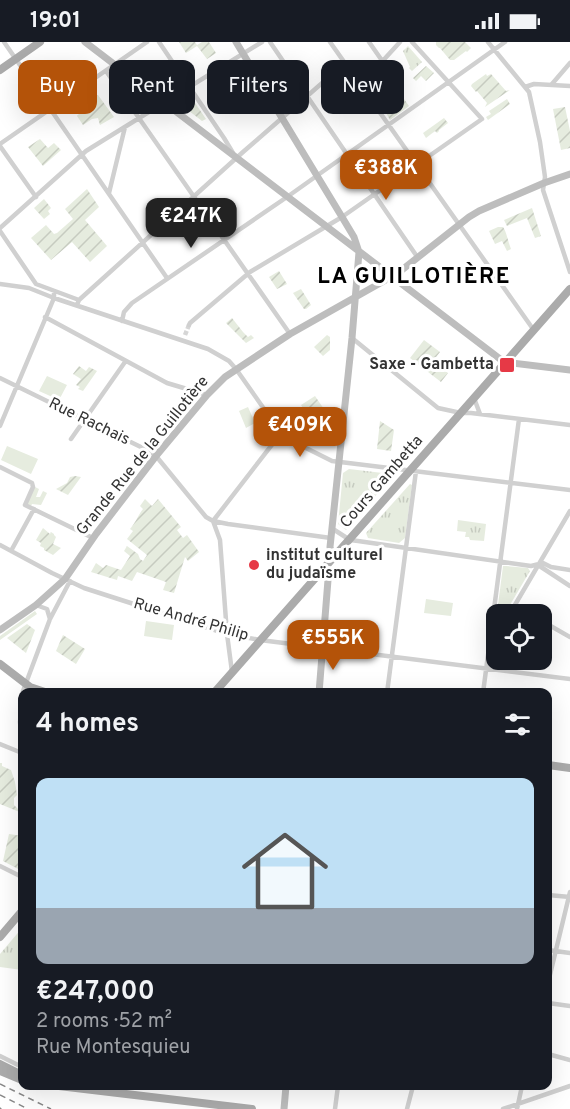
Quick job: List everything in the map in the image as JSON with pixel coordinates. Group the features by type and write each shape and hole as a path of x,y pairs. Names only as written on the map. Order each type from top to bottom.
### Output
{"main road":[{"path":"0,70 40,42"},
{"path":"85,42 109,61"},
{"path":"236,42 354,237 359,252 330,548 333,559"},
{"path":"178,114 504,362 570,370"},
{"name":"Grande Rue de la Guillotière","path":"0,630 68,580 93,538 156,456 225,377 290,334 392,276 479,211 570,174"},
{"name":"Cours Gambetta","path":"218,688 413,470 570,288"},
{"path":"319,688 328,580 326,566"},
{"path":"0,664 31,688"},
{"path":"552,766 570,768"},
{"path":"0,937 18,916"},
{"path":"0,1064 18,1073"},
{"path":"0,1071 18,1078"},
{"path":"93,1090 252,1109"},
{"path":"284,1109 286,1090"}],"street":[{"path":"4,42 18,63"},
{"path":"121,60 147,42"},
{"path":"159,42 171,60"},
{"path":"195,84 262,42"},
{"path":"270,42 282,60"},
{"path":"330,42 343,60"},
{"path":"369,42 382,60"},
{"path":"385,60 400,42"},
{"path":"189,325 247,274 342,217 482,119 412,42"},
{"path":"488,42 529,92 540,142 545,177 544,192 570,272"},
{"path":"122,321 124,312 132,303 287,197 505,42"},
{"path":"552,84 570,63"},
{"path":"97,77 109,69"},
{"path":"106,71 290,334"},
{"path":"309,93 321,83"},
{"path":"525,87 534,84 570,86"},
{"path":"195,94 236,158"},
{"path":"309,100 418,258"},
{"path":"36,197 0,145 43,114"},
{"path":"53,114 167,278"},
{"path":"145,114 81,155 0,230 36,284 122,321 208,349 236,369 281,434 329,460 570,490"},
{"path":"78,303 285,114"},
{"path":"382,114 533,329"},
{"path":"109,193 125,127"},
{"path":"29,288 33,281"},
{"path":"0,284 29,288 54,298 78,303"},
{"path":"0,426 54,298 54,291"},
{"path":"45,317 167,384 207,395"},
{"path":"183,342 185,335"},
{"path":"352,338 438,408 570,425"},
{"path":"71,439 125,362"},
{"name":"Rue Rachais","path":"0,378 156,456 206,517 213,521 220,540 232,672"},
{"path":"474,398 480,414"},
{"path":"497,604 519,419"},
{"path":"281,434 213,521 331,538"},
{"path":"0,467 32,483 33,487 25,504 93,538"},
{"path":"388,688 406,548 413,470"},
{"path":"11,551 34,509"},
{"path":"516,604 570,512"},
{"path":"333,529 350,540 500,561 540,563 570,570"},
{"name":"Rue André Philip","path":"0,544 84,588 227,634 486,668"},
{"path":"540,563 570,586"},
{"name":"Grande Rue de la Guillotière","path":"24,688 50,619 68,580"},
{"path":"36,604 47,609 50,619"},
{"path":"552,627 570,637"},
{"path":"484,688 486,668"},
{"name":"Rue André Philip","path":"501,670 570,679"},
{"path":"0,744 18,751"},
{"path":"0,866 18,876"},
{"path":"552,894 570,895 552,965"},
{"path":"552,951 570,953"},
{"path":"552,1004 570,1006"},
{"path":"552,1055 570,1060"},
{"path":"0,1056 18,1065"},
{"path":"503,1109 518,1106 570,1086"},
{"path":"335,1109 337,1090"},
{"path":"407,1109 412,1090"},
{"path":"518,1106 521,1090"}],"green space":[{"path":"179,42 195,42 197,45 209,42 216,53 207,59 197,46 186,53"},
{"path":"436,42 465,42 471,48 454,60 450,60 436,45"},
{"path":"408,46 422,62 412,71 403,51"},
{"path":"426,66 434,73 426,81 421,76 416,81 413,78"},
{"path":"486,74 487,76 491,74 506,91 510,90 485,107 487,103 471,86"},
{"path":"97,96 109,110 109,114 114,117 100,125 98,118 83,125 77,116 97,114"},
{"path":"404,99 409,106 404,110"},
{"path":"507,99 510,104 488,120 486,117 491,114 489,111"},
{"path":"195,103 206,119 202,121 193,114 195,114"},
{"path":"565,107 570,131 570,148 561,150 553,109"},
{"path":"387,114 398,114 390,120"},
{"path":"444,118 448,123 437,133 435,131 426,138 423,133"},
{"path":"40,139 48,148 54,143 61,150 43,166 28,147"},
{"path":"87,189 99,207 85,220 107,246 90,262 72,242 51,260 31,238 46,225 54,234 57,233 73,219 65,209"},
{"path":"44,199 51,208 48,211 50,214 44,219 34,208"},
{"path":"532,208 541,236 535,238 527,218 507,226 504,220"},
{"path":"503,227 506,232 511,249 507,251 502,241 495,244 489,231"},
{"path":"279,271 287,284 277,289 269,277"},
{"path":"301,289 311,305 306,309 293,293"},
{"path":"232,318 248,337 251,335 254,338 246,343 226,323"},
{"path":"327,335 330,337 330,350 323,356 314,347"},
{"path":"424,340 440,352 433,361 448,373 441,382 410,358"},
{"path":"79,366 86,371 89,367 97,371 83,391 76,385 81,379 73,374"},
{"path":"47,376 67,385 59,400 39,391"},
{"path":"315,396 326,412 324,419 319,413 317,414 320,420 317,428 301,405"},
{"path":"248,407 255,423 246,428 239,411"},
{"path":"380,421 394,430 391,451 377,449"},
{"path":"7,446 38,459 31,474 1,460"},
{"path":"349,469 391,474 391,478 346,530 338,524 343,473"},
{"path":"70,477 81,477 68,495 56,489 67,483"},
{"path":"410,484 412,485 405,538 399,543 368,538 366,533"},
{"path":"35,487 39,489 36,497 40,497 43,491 47,493 41,505 32,504 31,506 27,504"},
{"path":"145,499 152,506 158,499 181,527 177,530 183,538 187,535 199,552 188,561 185,557 174,593 163,590 166,582 137,572 132,581 118,576 117,580 91,572 96,563 103,568 106,565 121,570 130,556 124,551 127,546 143,561 147,555 127,539 133,531 130,529 143,509 140,506"},
{"path":"458,520 486,524 484,541 470,540 469,537 465,537 466,532 457,531"},
{"path":"43,528 50,534 51,532 54,534 56,537 53,544 61,548 53,555 44,550 40,546 41,543 36,540"},
{"path":"503,566 528,568 530,571 510,604 498,604"},
{"path":"426,599 453,603 451,616 424,613"},
{"path":"35,611 37,614 0,640 0,636"},
{"path":"146,621 174,625 172,640 144,636"},
{"path":"27,624 35,630 26,653 7,638"},
{"path":"63,635 85,649 76,664 56,651"},
{"path":"0,763 2,763 2,766 11,770 15,782 17,795 14,798 14,805 18,811 0,804"},
{"path":"9,834 18,835 18,869 3,861"},
{"path":"18,933 18,969 0,967 0,954"}],"tunnel":[{"path":"185,335 189,325"}],"railway":[{"path":"0,1084 51,1109"},
{"path":"0,1095 28,1109"}],"place":[{"name":"Saxe - Gambetta","path":"507,365"},
{"name":"institut culturel du judaïsme","path":"254,565"}],"district":[{"name":"LA GUILLOTIÈRE","path":"414,277"}]}
